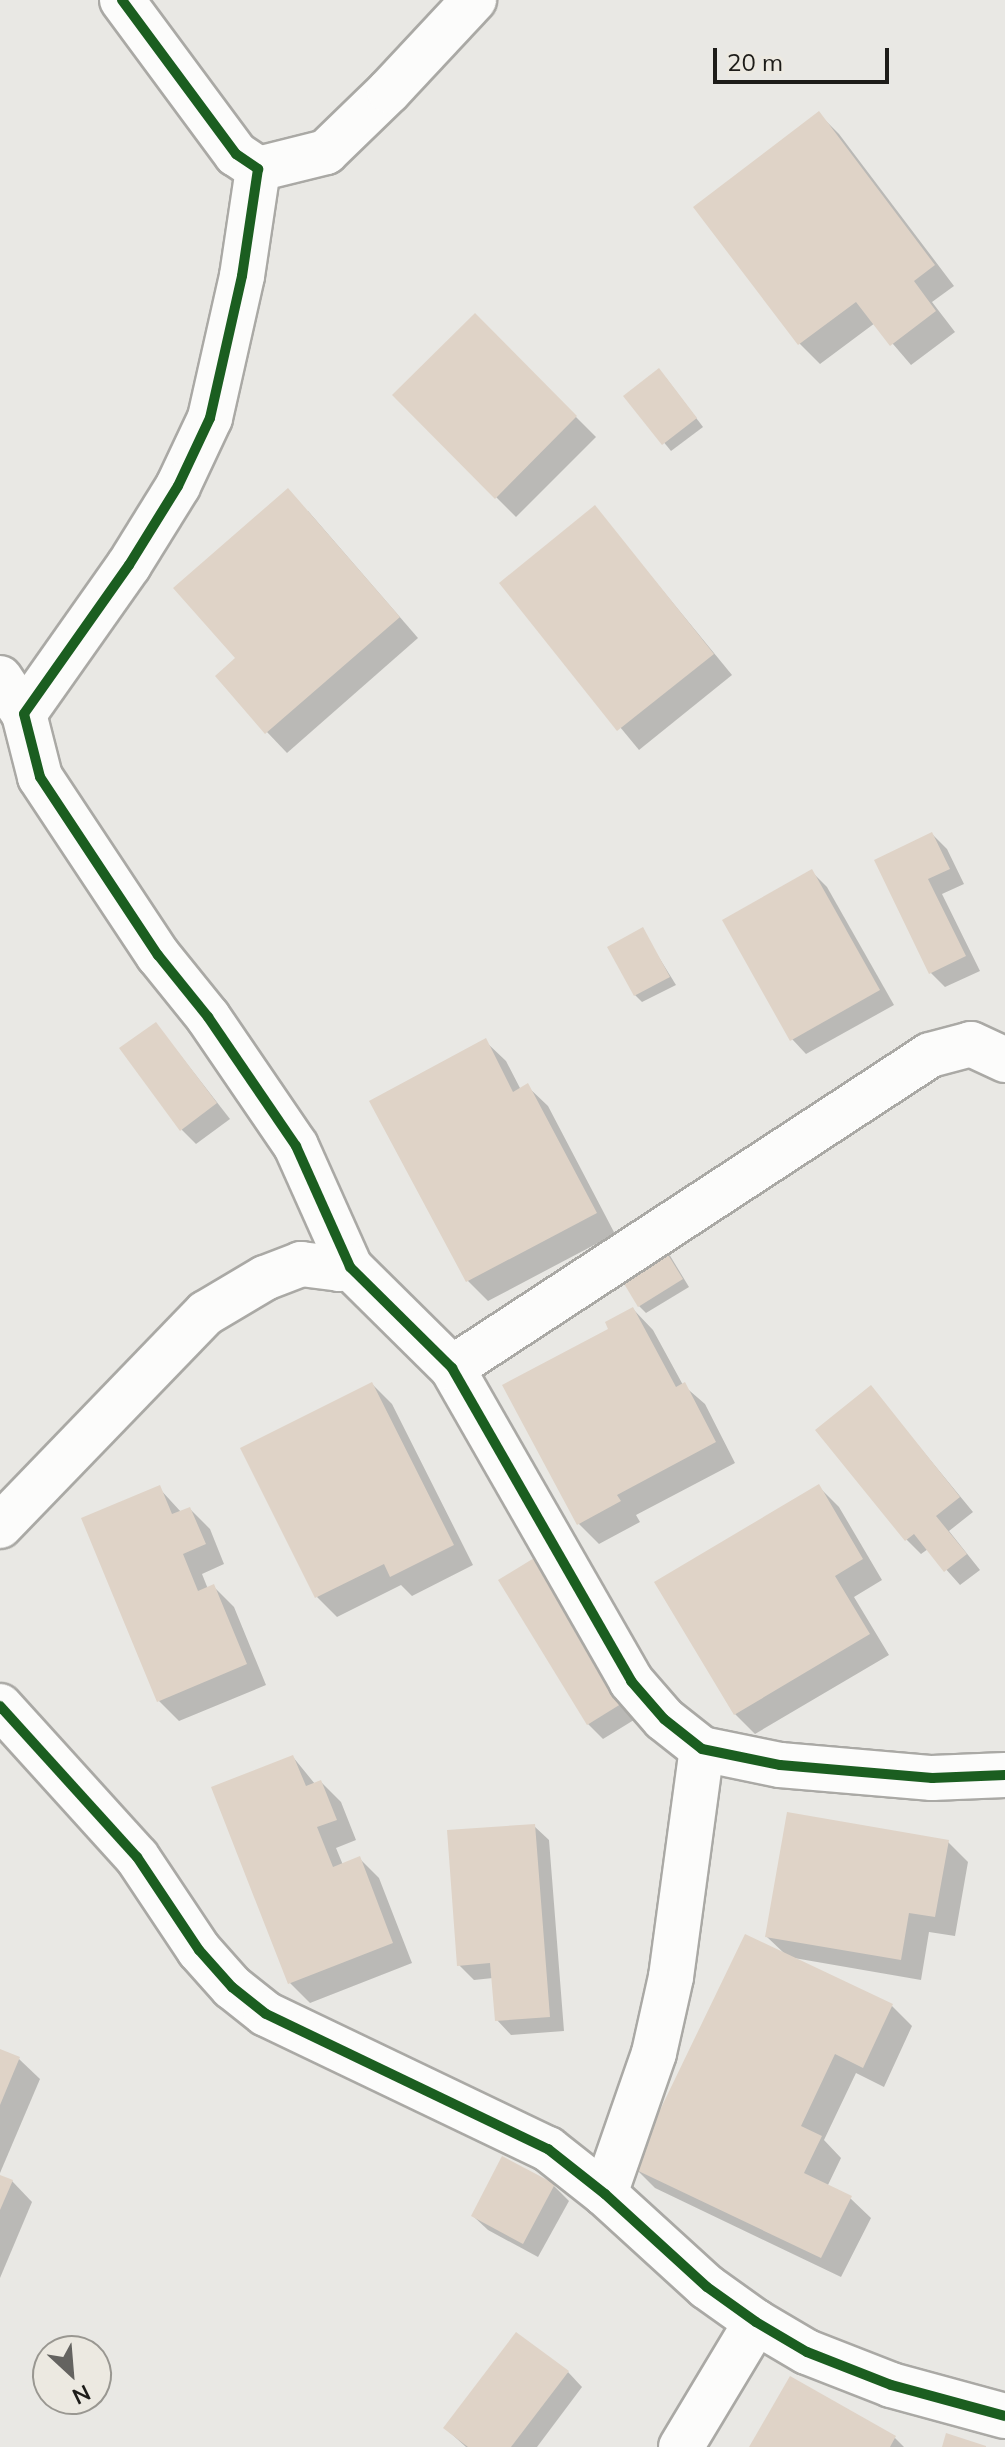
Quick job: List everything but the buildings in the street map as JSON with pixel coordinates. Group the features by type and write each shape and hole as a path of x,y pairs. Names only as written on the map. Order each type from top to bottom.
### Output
{"street":[{"path":"122,0 236,154 258,169 326,152 389,91 474,0"},
{"path":"24,714 129,565 178,486 210,418 242,276 258,169"},
{"path":"0,678 24,714 40,777 158,955 208,1017 296,1146 350,1267 452,1368 631,1681 664,1719 702,1749 795,1767 932,1778 1005,1775"},
{"path":"452,1368 930,1055 971,1044 1005,1060"},
{"path":"0,1526 206,1313 265,1278 301,1264 339,1269 350,1267"},
{"path":"0,1706 137,1857 199,1950 232,1987 266,2014 548,2149 605,2194 707,2287 756,2322 807,2352 891,2385 1005,2416"},
{"path":"605,2194 645,2084 668,1993 702,1749"},
{"path":"681,2447 756,2322"}],"cycle path":[{"path":"122,0 236,154 258,169 242,276 210,418 178,486 129,565 24,714 40,777 158,955 208,1017 296,1146 350,1267 452,1368 631,1681 664,1719 702,1749 780,1765 932,1778 1005,1775"},
{"path":"0,1706 137,1857 199,1950 232,1987 266,2014 548,2149 605,2194 707,2287 756,2322 807,2352 891,2385 1005,2416"}]}
